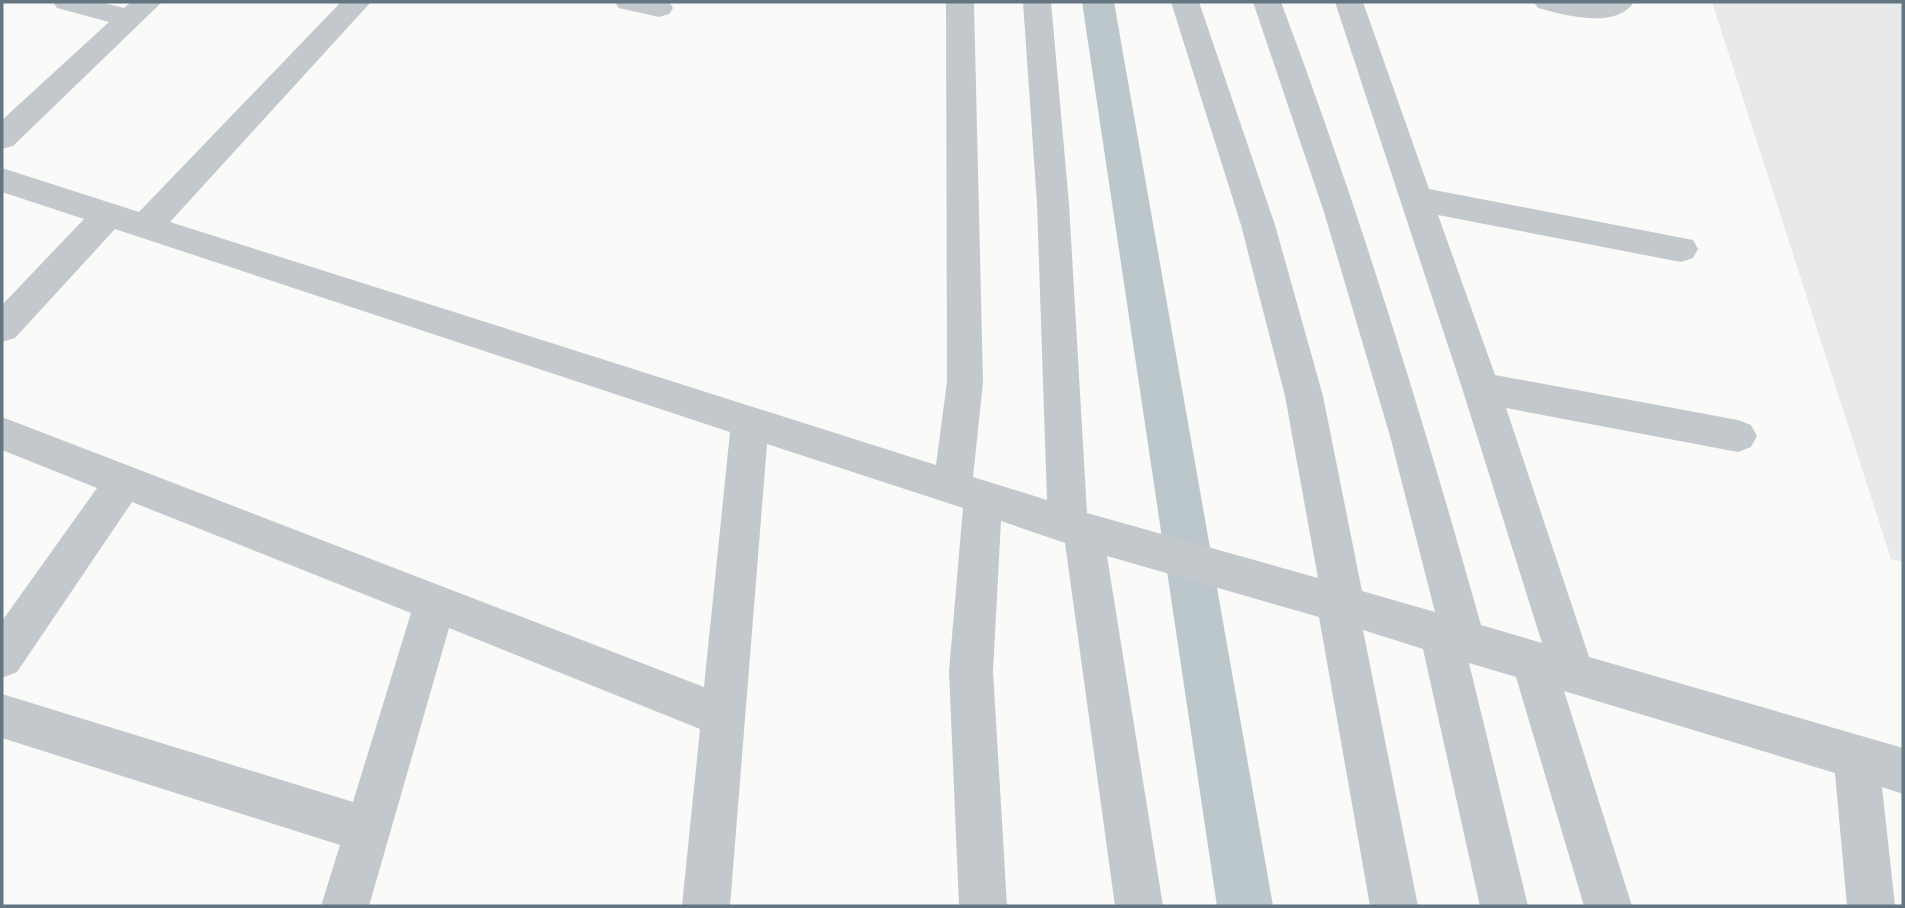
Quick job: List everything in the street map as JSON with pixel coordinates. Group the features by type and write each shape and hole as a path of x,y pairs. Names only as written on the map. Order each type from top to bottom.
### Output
{"street":[{"path":"67,2 139,10"},
{"path":"145,227 357,2"},
{"path":"629,2 659,8"},
{"path":"960,2 971,671 983,906"},
{"path":"1037,2 1075,528 1139,906"},
{"path":"1185,2 1258,225 1304,396 1394,906"},
{"path":"1267,2 1349,239 1409,436 1452,637 1504,906"},
{"path":"1349,2 1480,388 1553,667 1608,906"},
{"path":"1548,2 1603,8 1617,6 1620,2"},
{"path":"2,138 139,10"},
{"path":"2,180 1075,528 1903,771"},
{"path":"1415,198 1681,249"},
{"path":"2,328 108,215"},
{"path":"1480,388 1738,436"},
{"path":"706,906 750,424"},
{"path":"2,433 723,716"},
{"path":"2,657 124,481"},
{"path":"345,906 435,603"},
{"path":"2,716 368,830"},
{"path":"1856,757 1871,906"}],"shaded area":[{"path":"1712,2 1903,2 1903,562 1891,559"}],"waterway":[{"path":"1098,2 1245,906"}]}
